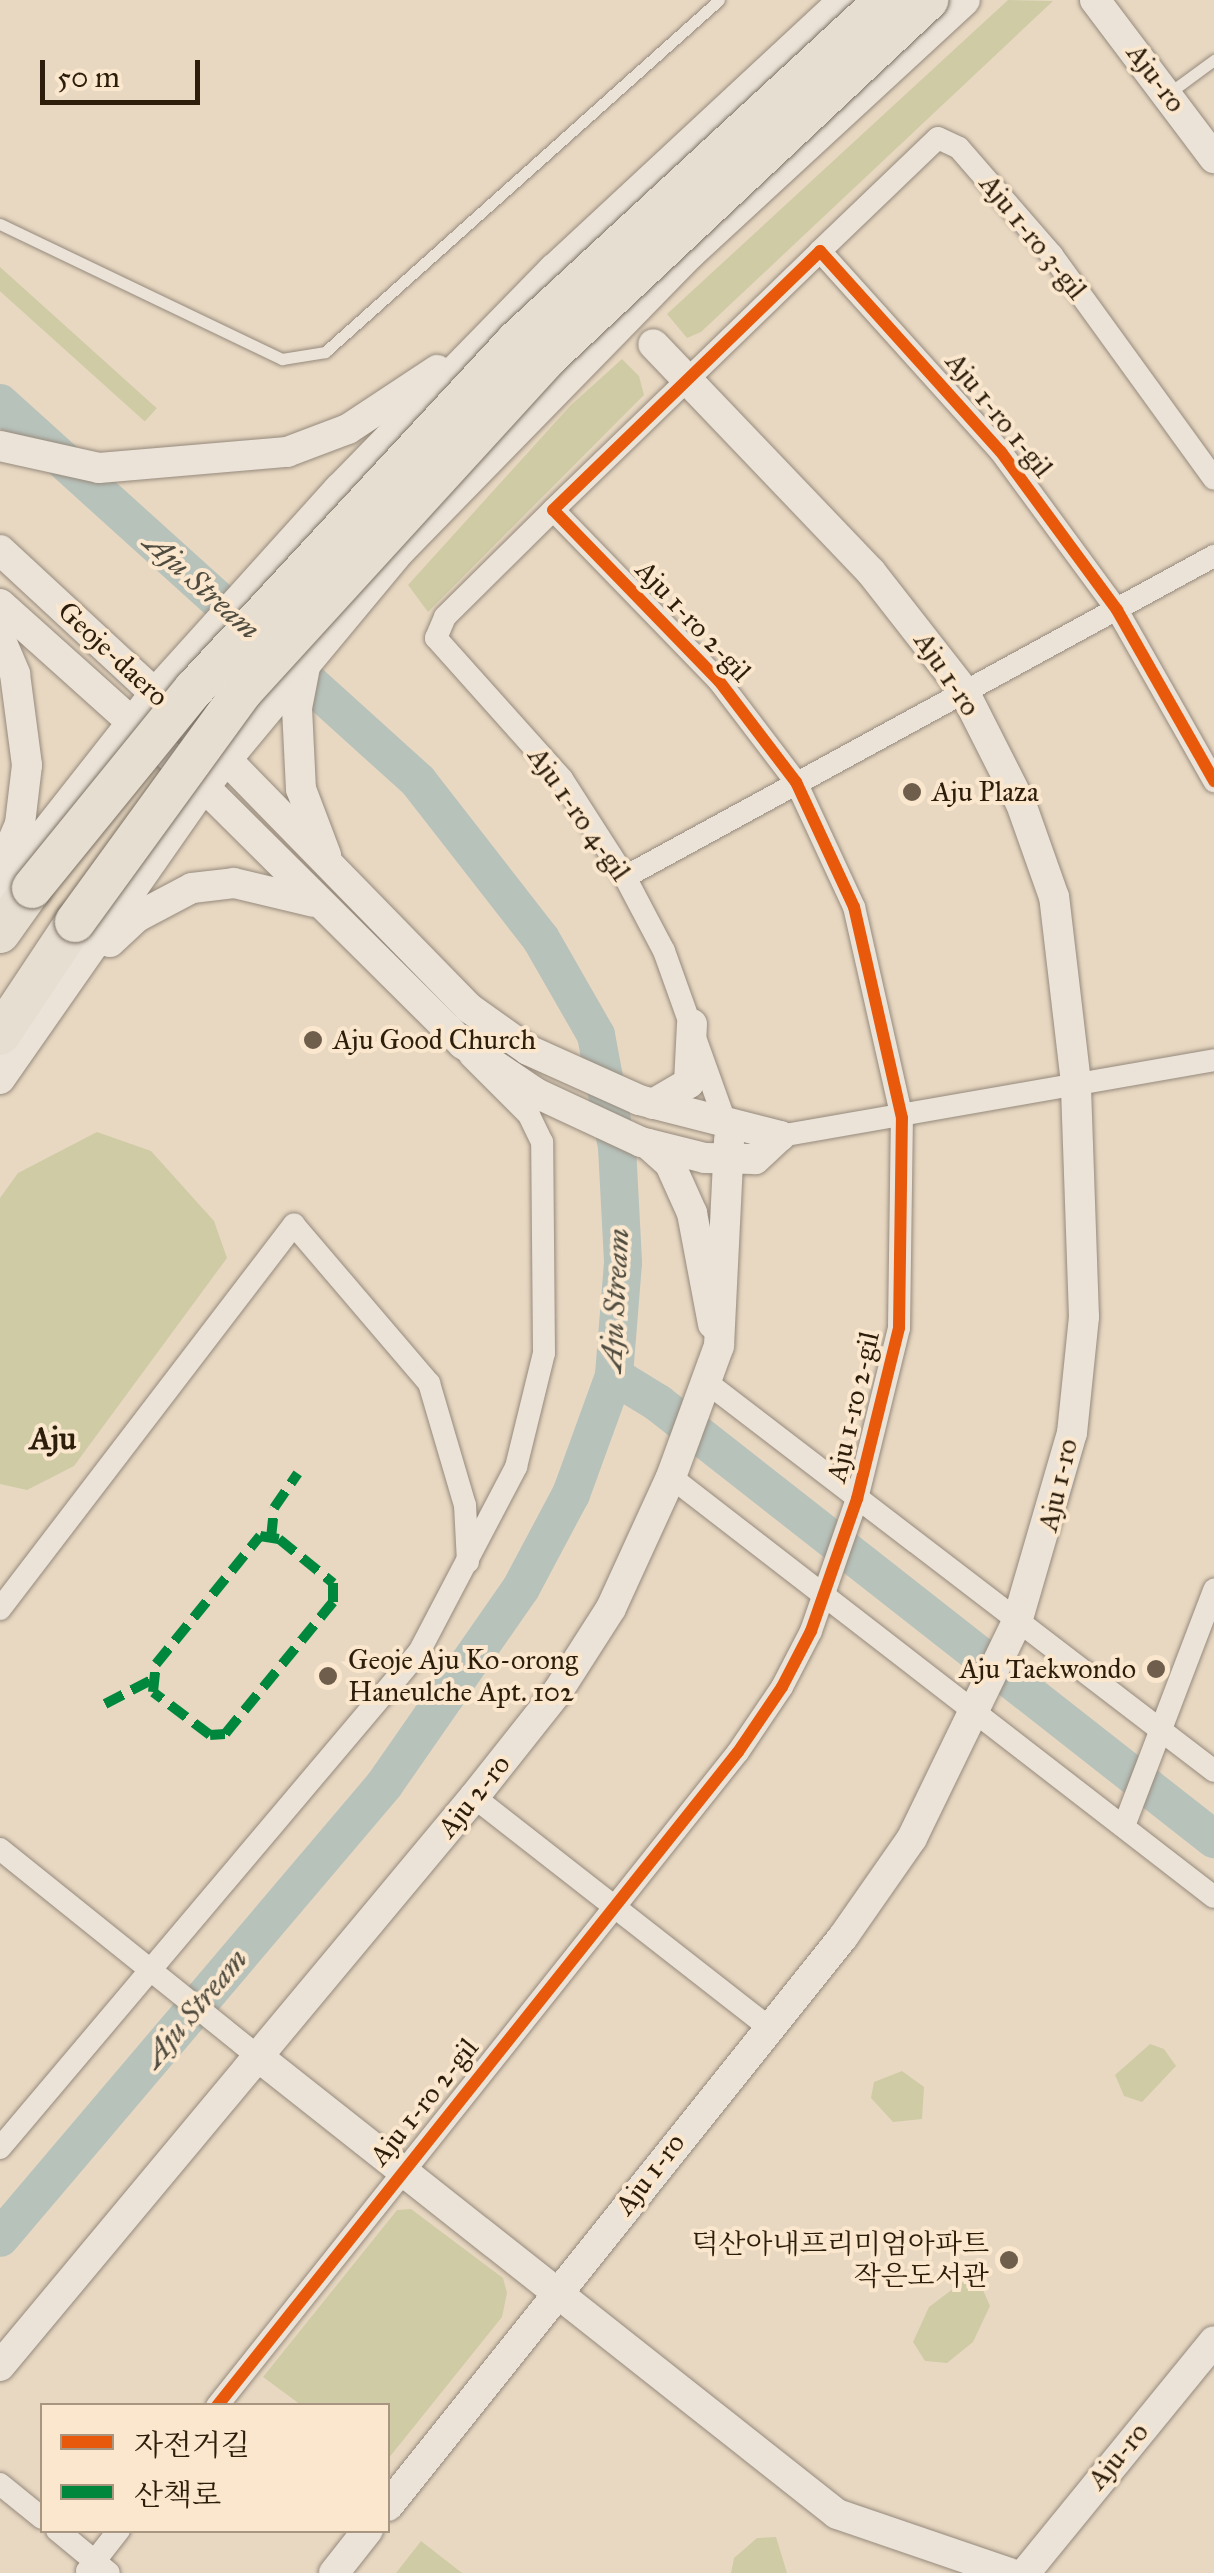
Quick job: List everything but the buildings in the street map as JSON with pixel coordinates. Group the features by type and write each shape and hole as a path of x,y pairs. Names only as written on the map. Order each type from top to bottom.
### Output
{"highway":[{"path":"0,932 11,883 515,342 885,0"},
{"path":"0,1035 75,922 242,691 537,370 928,0"}],"street":[{"path":"11,883 165,682 339,490 492,332 843,0"},
{"path":"0,1079 204,787 401,550 690,254 964,0"},
{"name":"Aju-ro","path":"1095,0 1209,146"},
{"name":"Aju 1-ro 3-gil","path":"820,251 938,138 959,148 1052,255 1214,479"},
{"path":"553,510 820,251"},
{"name":"Aju 1-ro 1-gil","path":"820,251 978,425 1117,610 1214,780"},
{"path":"0,446 99,468 198,464 287,452 348,429 492,332"},
{"name":"Aju 1-ro","path":"390,2503 767,2026 843,1937 912,1838 978,1714 1017,1622 1072,1434 1084,1317 1076,1084 1054,897 1021,804 964,691 872,572 653,344"},
{"name":"Aju 1-ro 2-gil","path":"219,2403 399,2172 615,1906 782,1687 857,1499 899,1328 902,1118 854,907 796,782 719,682 553,510"},
{"name":"Aju 1-ro 4-gil","path":"553,510 445,617 436,638 562,779 625,877 692,1024 726,1122"},
{"name":"Geoje-daero","path":"0,550 165,682 226,759 469,1008 528,1050 646,1102 780,1136"},
{"path":"625,877 1214,556"},
{"name":"Geoje-daero","path":"0,604 204,787 315,902 464,1044 536,1093 644,1143"},
{"path":"0,638 15,674 28,765 11,883"},
{"path":"305,664 298,741 301,789 340,879"},
{"path":"63,984 137,917 192,888 234,883 315,902"},
{"path":"646,1102 690,1083 692,1024"},
{"path":"0,2148 147,1967 419,1652 468,1568 516,1467 544,1353 547,1214 540,1131 464,1044"},
{"path":"644,1143 730,1160 755,1159 780,1136 902,1118 1214,1060"},
{"name":"Aju 2-ro","path":"0,2366 474,1797 558,1691 612,1608 671,1478 709,1384 719,1346 730,1160 726,1122"},
{"path":"644,1143 670,1164 692,1213 719,1346"},
{"path":"0,1610 294,1224 429,1383 465,1505 468,1568"},
{"path":"709,1384 1214,1771"},
{"path":"671,1478 823,1591 1214,1897"},
{"path":"1124,1826 1164,1734 1214,1590"},
{"path":"474,1797 767,2026"},
{"path":"0,1850 399,2172 837,2514 1009,2573"},
{"name":"Aju-ro","path":"1024,2573 1214,2341"},
{"path":"0,2484 40,2516"},
{"path":"60,2533 96,2569 117,2533"},
{"path":"334,2573 366,2533"}],"lane":[{"path":"0,224 282,359 325,352 719,0"},
{"path":"1169,92 1214,60"}],"shaded area":[{"path":"1008,0 1053,1 701,332 687,338 667,314"},
{"path":"0,267 157,408 145,422 0,291"},
{"path":"622,359 639,376 644,395 428,612 408,585 570,406"},
{"path":"97,1132 151,1151 214,1221 227,1258 74,1466 27,1490 0,1484 0,1198 18,1173"},
{"path":"1150,2044 1164,2049 1176,2066 1142,2102 1124,2096 1115,2075"},
{"path":"902,2071 924,2087 922,2119 893,2122 871,2098 874,2082"},
{"path":"411,2209 503,2278 507,2293 502,2317 390,2457 390,2403 298,2403 263,2377 397,2210"},
{"path":"962,2282 983,2290 990,2306 973,2342 947,2363 925,2361 913,2342 929,2307"},
{"path":"776,2537 787,2573 731,2573 734,2558 757,2538"},
{"path":"421,2541 462,2573 396,2573"}],"waterway":[{"name":"Aju Stream","path":"0,403 418,781 541,939 596,1035 617,1147 623,1263 614,1376 571,1494 521,1588 385,1784 0,2238"},
{"path":"614,1376 658,1403 1214,1839"}],"marked path":[{"path":"271,1538 274,1508 298,1473"},
{"path":"260,1536 279,1539 333,1583 333,1602 225,1734 210,1735 153,1692 156,1664 260,1536"},
{"path":"105,1704 153,1679"}],"cycle path":[{"path":"219,2403 738,1752 782,1687 811,1631 857,1499 899,1328 902,1118 854,907 796,782 719,681 553,510 820,251 1001,452 1117,610 1214,781"}],"place":[{"name":"Aju Plaza","path":"912,792"},
{"name":"Aju Good Church","path":"313,1040"},
{"name":"Aju Taekwondo","path":"1156,1669"},
{"name":"Geoje Aju Ko-orong Haneulche Apt. 102","path":"328,1676"},
{"name":"덕산아내프리미엄아파트 작은도서관","path":"1009,2260"}],"district":[{"name":"Aju","path":"53,1439"}]}
